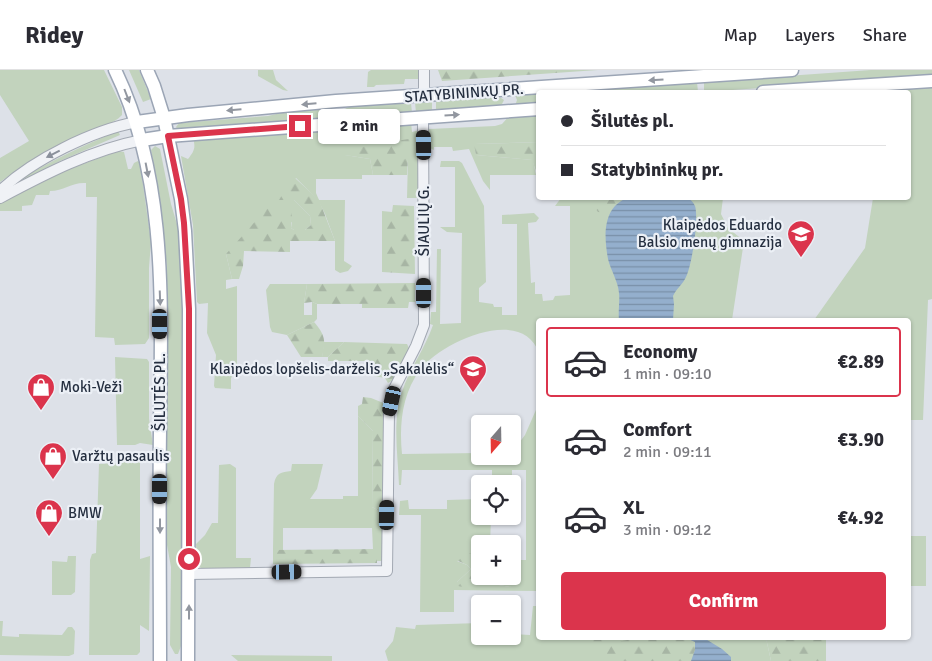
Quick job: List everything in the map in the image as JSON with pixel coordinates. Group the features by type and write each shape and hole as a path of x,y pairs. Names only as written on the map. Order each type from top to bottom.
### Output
{"main road":[{"name":"ŠILUTĖS PL.","path":"115,70 137,122 142,140 153,203 159,272 161,353 160,661"},
{"name":"ŠILUTĖS PL.","path":"146,70 154,86 164,118 181,199 184,223 189,309 188,661"},
{"name":"STATYBININKŲ PR.","path":"137,122 188,115 336,101 508,91 792,70"},
{"path":"794,90 932,81"},
{"path":"508,91 512,94 514,100 509,111"},
{"path":"336,101 331,113 332,118 337,123"},
{"name":"STATYBININKŲ PR.","path":"142,140 168,136 536,109"}],"street":[{"path":"424,70 424,96"},
{"name":"ŠIAULIŲ G.","path":"189,574 386,571 389,412 394,389 416,346 424,324 423,117"},
{"path":"0,191 12,179 30,166 97,134 119,125 137,122"},
{"path":"0,198 68,164 124,143 142,140"}],"green space":[{"path":"0,70 104,70 122,107 122,115 109,124 52,150 0,182 0,158 29,141 0,95"},
{"path":"129,70 139,70 151,99 143,102"},
{"path":"258,70 273,70 276,80 288,91 258,76"},
{"path":"371,70 419,70 419,79 405,79 404,84 367,87 368,72"},
{"path":"438,70 598,70 442,81"},
{"path":"871,70 932,70 932,76 732,90 704,90 704,82"},
{"path":"697,82 698,90 582,90"},
{"path":"932,87 932,299 928,300 923,420 911,420 911,318 815,318 865,248 873,200 911,200 911,90 889,89"},
{"path":"536,94 536,104 515,106 517,100 515,95"},
{"path":"498,96 504,100 501,106 436,111 436,101"},
{"path":"432,101 432,112 416,113 415,102"},
{"path":"411,103 412,113 348,117 345,114 345,109 349,107"},
{"path":"322,109 328,113 325,119 178,130 176,127 179,123 268,116 289,111"},
{"path":"536,113 536,142 475,144 476,155 533,160 536,175 490,175 490,190 483,181 469,149 453,151 452,147 434,147 434,150 428,147 429,129 495,126 502,124 511,114"},
{"path":"411,122 412,132 420,130 420,196 418,198 407,198 408,159 345,155 370,159 373,175 362,175 362,179 316,179 316,193 319,200 345,200 344,261 352,266 348,271 340,273 335,270 335,241 325,214 318,200 296,178 276,200 294,200 310,216 311,225 305,230 294,230 291,228 292,222 226,254 232,279 226,280 226,289 237,286 237,370 231,378 231,389 215,388 216,355 207,333 208,303 199,304 197,302 193,225 181,156 188,159 192,154 194,149 193,138"},
{"path":"118,131 120,135 60,161 14,185 14,183 52,161"},
{"path":"414,138 414,158 408,159 407,175 373,175 370,159 345,155 344,150"},
{"path":"536,142 536,171 532,160 476,155 474,144"},
{"path":"155,146 160,149 171,204 179,231 182,279 182,634 178,654 175,654 170,645 171,567 167,545 167,269 160,199 151,150"},
{"path":"118,151 124,152 128,169 131,169 134,163 138,161 140,163 151,242 149,338 145,344 115,345 114,338 95,337 97,197 86,197 86,183 50,191 49,195 36,195 32,205 22,206 22,211 0,211 0,203 61,172"},
{"path":"441,161 459,161 462,163 484,206 486,282 479,288 479,302 493,304 494,307 502,307 502,315 517,315 517,224 502,224 502,215 534,213 539,218 536,222 528,223 531,283 535,282 535,294 542,294 543,301 553,300 555,296 570,295 570,206 555,206 560,200 723,200 721,214 728,228 744,241 732,318 536,318 536,348 530,339 516,331 499,330 481,333 445,349 430,359 420,370 409,389 403,410 402,454 471,453 471,465 521,465 521,440 536,410 536,591 454,590 454,612 420,612 421,515 399,515 400,501 408,500 409,509 447,509 447,500 471,499 471,525 491,525 490,535 471,535 471,556 457,561 471,569 457,582 463,586 471,584 510,587 511,585 521,585 521,560 526,560 526,470 512,470 512,475 492,475 492,470 402,470 401,485 399,485 396,438 397,415 405,384 433,325 430,324 431,312 436,312 437,249 441,249 440,324 461,323 462,233 447,232 440,227 455,227 455,167 440,167"},
{"path":"295,178 319,200 335,241 290,241 290,252 244,251 243,266 239,279 232,279 226,254 268,207 282,207 290,211 292,213 291,228 294,230 305,230 311,225 310,216 294,200 275,200"},
{"path":"594,200 620,200 609,213 598,212 594,207"},
{"path":"393,205 414,206 415,274 382,272 382,211 392,212"},
{"path":"415,283 415,302 409,302 408,308 362,308 362,304 304,303 307,284"},
{"path":"270,284 307,284 304,315 312,315 312,302 317,304 317,319 287,335 272,332 266,290"},
{"path":"314,322 324,338 322,357 301,357 287,335"},
{"path":"324,342 344,342 328,357 322,357"},
{"path":"344,342 407,344 409,348 393,380 388,383 385,378 374,376 373,361 328,361 328,357"},
{"path":"115,357 147,359 149,362 149,419 153,445 140,443 135,445 117,445"},
{"path":"363,397 386,404 383,513 372,507 373,431 358,416 358,406 362,404"},
{"path":"358,416 373,431 372,507 383,513 382,561 377,561 377,550 373,549 372,528 283,528 283,550 273,550 274,484 276,477 284,472 291,471 292,464 323,464 317,489 310,499 343,499 343,496 358,496"},
{"path":"117,457 140,458 140,559 150,556 149,631 140,625 140,652 137,655 89,655 90,560 92,554 96,553 99,464 117,463"},
{"path":"230,464 236,468 236,558 251,558 250,568 201,568 197,565 196,544 205,535 212,523 218,523 219,465"},
{"path":"911,536 926,536 926,586 911,586"},
{"path":"377,549 377,563 273,564 273,550"},
{"path":"453,549 471,554 471,569 467,565 452,558"},
{"path":"68,556 76,556 75,592 71,595 52,595 52,561 67,562"},
{"path":"471,569 471,585 458,586 457,582"},
{"path":"533,606 536,606 536,640 766,640 771,661 388,661 385,651 393,641 396,627 415,629 416,625 471,623 471,645 521,645 521,634 530,635"},
{"path":"0,621 3,621 2,636 19,637 19,634 62,635 68,627 72,627 75,631 74,654 69,656 0,655"},
{"path":"594,640 690,640 695,642 695,650 691,661 604,661 597,657 592,647"},
{"path":"766,640 826,640 826,661 771,661"},
{"path":"231,655 332,656 332,661 238,661"}],"water":[{"path":"624,200 691,200 695,206 696,220 693,252 686,277 673,296 673,318 619,318 618,289 608,259 606,233 609,216"},
{"path":"690,640 707,640 722,649 731,657 731,661 691,661 695,650 695,642"}],"place":[{"name":"Klaipėdos Eduardo Balsio menų gimnazija","path":"801,258"},
{"name":"Klaipėdos lopšelis-darželis „Sakalėlis“","path":"473,393"},
{"name":"Moki-Veži","path":"41,411"},
{"name":"Varžtų pasaulis","path":"53,480"},
{"name":"BMW","path":"49,537"}],"route":[{"path":"189,559 189,309 184,223 168,136 300,126"}]}
